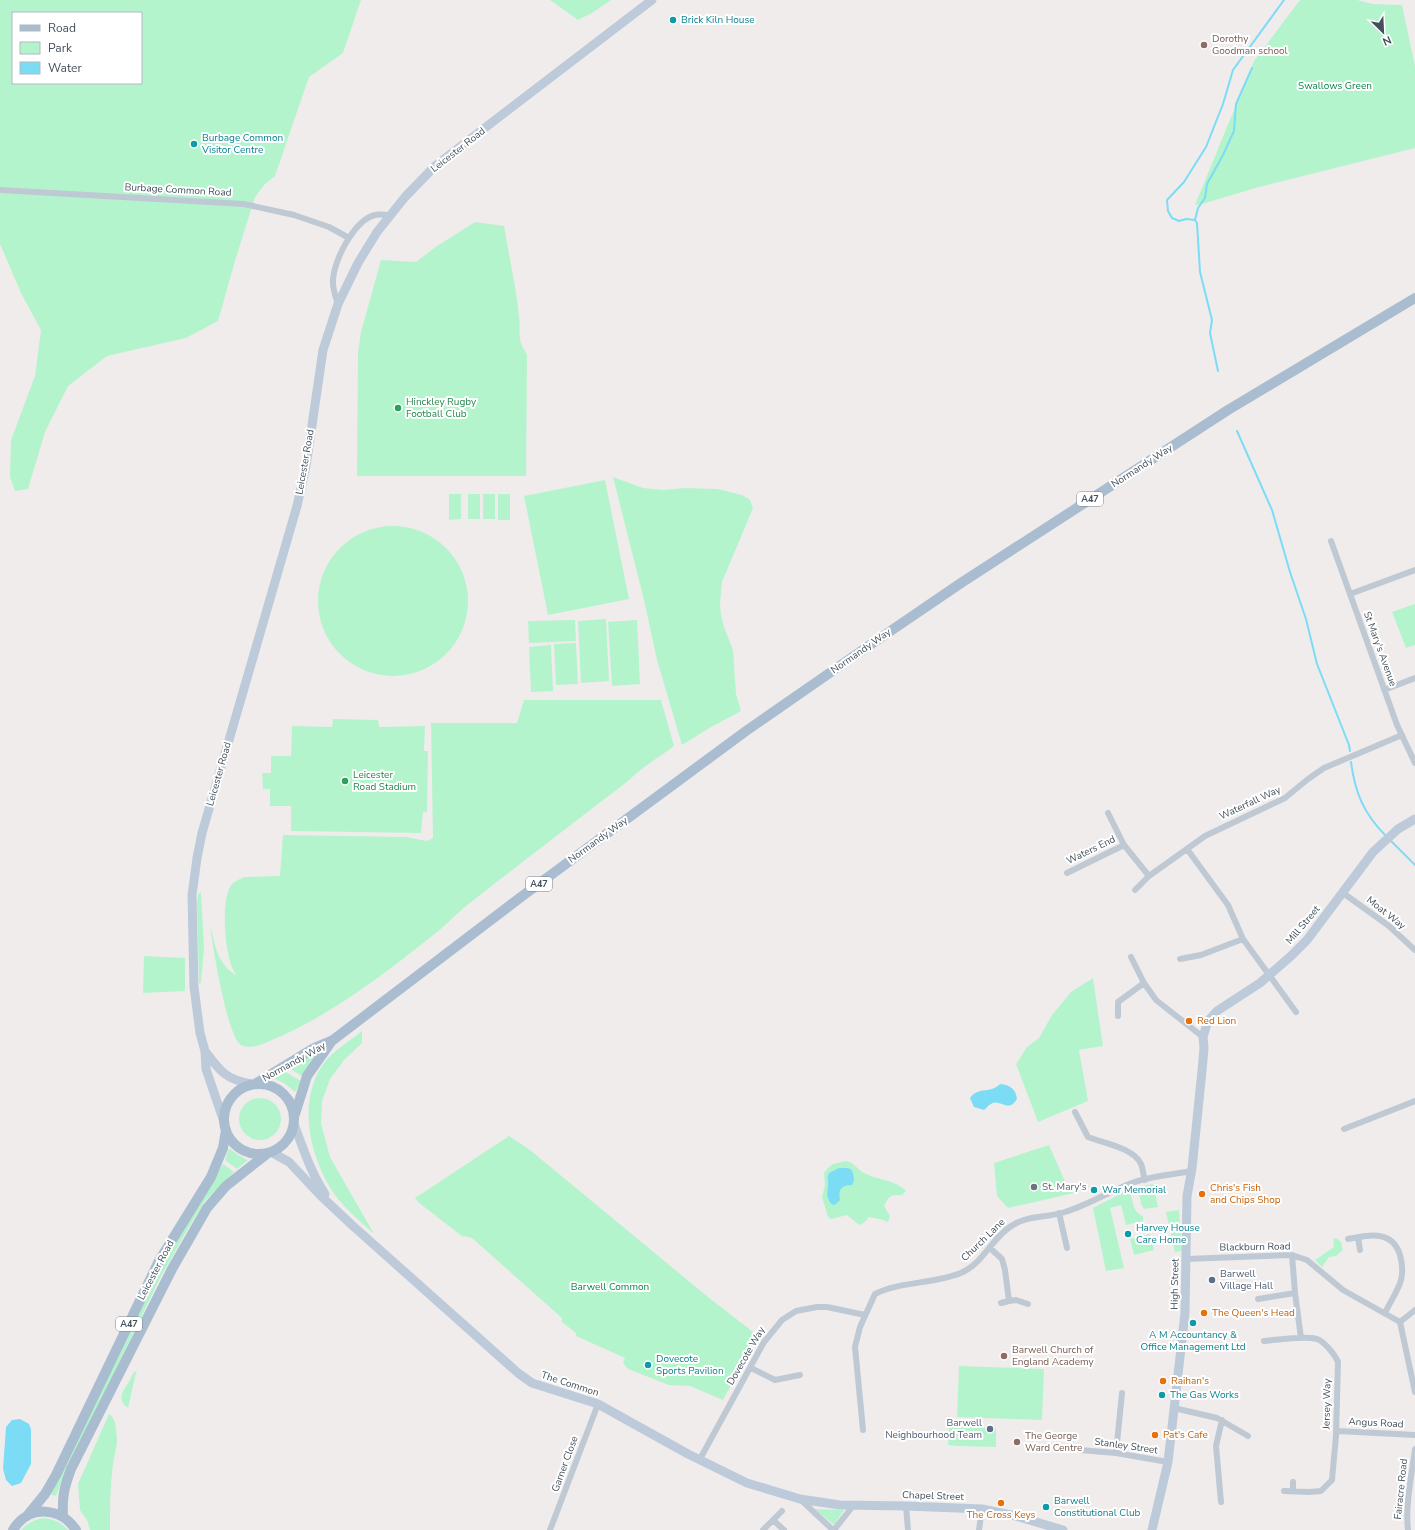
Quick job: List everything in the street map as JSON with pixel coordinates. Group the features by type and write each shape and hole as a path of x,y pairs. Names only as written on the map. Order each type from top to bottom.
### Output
{"main road":[{"name":"Normandy Way","path":"253,1084 314,1048 333,1040 521,897 746,731 961,583 1241,402 1415,298"},
{"name":"Normandy Way","path":"294,1119 307,1076 333,1040"},
{"path":"253,1084 269,1085 281,1091 288,1098 294,1119 291,1135 287,1141 276,1150 260,1154 246,1152 234,1143 225,1126 226,1107 231,1098 238,1090 253,1084"},
{"name":"Leicester Road","path":"13,1530 17,1523 27,1516 45,1494 56,1475 159,1261 211,1177 223,1148 225,1126"},
{"name":"Leicester Road","path":"63,1517 62,1497 71,1468 172,1269 207,1208 226,1186 269,1152"},
{"path":"27,1516 39,1512 51,1512 63,1517 71,1523 76,1530"}],"street":[{"name":"Leicester Road","path":"225,1126 206,1068 205,1052 200,1033 194,987 192,895 197,858 216,782 297,506 306,466 323,350 338,304 358,263 377,232 405,197 435,166 652,0"},
{"name":"Burbage Common Road","path":"0,190 244,204 294,215 329,227 349,238"},
{"path":"338,304 333,283 339,255 349,238 360,225 374,215 390,215"},
{"name":"St Mary's Avenue","path":"1331,541 1384,690 1415,763"},
{"path":"1350,594 1415,570"},
{"path":"1384,690 1415,678"},
{"name":"Waterfall Way","path":"1134,890 1149,876 1205,836 1285,798 1324,768 1402,735"},
{"path":"1108,813 1124,845 1149,876"},
{"name":"Mill Street","path":"1203,1037 1206,1027 1213,1015 1270,975 1307,940 1373,852 1398,829 1415,819"},
{"name":"Waters End","path":"1067,873 1124,845"},
{"path":"1186,849 1228,906 1243,939 1296,1012"},
{"name":"Moat Way","path":"1343,893 1389,926 1415,950"},
{"path":"1180,959 1201,955 1243,939"},
{"path":"1131,957 1144,983 1156,1000 1203,1037"},
{"path":"1118,1016 1118,1002 1144,983"},
{"name":"High Street","path":"1152,1530 1168,1462 1185,1313 1187,1196 1202,1071 1204,1048 1203,1037"},
{"name":"Leicester Road","path":"205,1052 229,1078 253,1084"},
{"path":"1344,1129 1415,1101"},
{"path":"1075,1112 1088,1138 1122,1149 1131,1154 1141,1163 1145,1180"},
{"name":"The Common","path":"294,1119 316,1179 331,1204"},
{"name":"The Common","path":"269,1152 289,1162 320,1195 442,1306 527,1380 539,1386 598,1404 700,1460 747,1483 800,1499"},
{"name":"Church Lane","path":"863,1430 855,1347 864,1315 875,1294 957,1274 972,1268 1007,1228 1017,1222 1030,1217 1059,1213 1088,1203 1130,1184 1191,1171"},
{"path":"1059,1213 1067,1248"},
{"path":"1348,1239 1371,1234 1386,1237 1398,1248 1401,1262 1401,1279 1385,1313"},
{"path":"1358,1237 1360,1250"},
{"path":"990,1248 1002,1259 1009,1300"},
{"path":"1292,1255 1301,1338"},
{"name":"Blackburn Road","path":"1186,1259 1292,1255 1307,1260 1343,1290 1400,1322"},
{"path":"1258,1299 1295,1292"},
{"path":"1001,1303 1009,1300 1016,1300 1028,1304"},
{"name":"Dovecote Way","path":"700,1460 764,1342 775,1327 786,1317 796,1311 817,1307 827,1307 864,1315"},
{"path":"1415,1310 1400,1322 1415,1392"},
{"name":"Jersey Way","path":"1264,1341 1301,1338 1318,1339 1334,1354 1338,1362 1337,1431 1332,1480 1321,1491 1284,1491"},
{"path":"751,1368 775,1380 800,1375"},
{"path":"1116,1453 1122,1393"},
{"name":"Garner Close","path":"550,1530 598,1404"},
{"path":"1174,1408 1222,1420 1248,1436"},
{"path":"1221,1502 1216,1450 1222,1420"},
{"name":"Angus Road","path":"1337,1431 1415,1435"},
{"name":"Fairacre Road","path":"1408,1530 1407,1523 1412,1501 1415,1449"},
{"name":"Stanley Street","path":"1080,1450 1116,1453 1168,1462"},
{"path":"1293,1482 1293,1491"},
{"path":"800,1499 834,1530 853,1506"},
{"name":"Chapel Street","path":"800,1499 827,1504 853,1506 906,1506 982,1509 1016,1516 1063,1530"},
{"path":"906,1506 908,1530"},
{"path":"979,1530 982,1509"},
{"path":"763,1530 782,1511"},
{"path":"773,1520 784,1530"}],"green space":[{"path":"0,0 361,0 343,53 309,77 275,176 265,184 255,197 218,321 186,338 107,356 68,386 45,432 28,489 15,491 10,477 11,440 35,376 41,330 21,293 0,244"},
{"path":"550,0 611,0 592,13 578,20"},
{"name":"Swallows Green","path":"1300,0 1357,0 1373,4 1402,5 1415,66 1415,148 1259,187 1195,205 1254,61"},
{"path":"475,222 504,226 518,305 520,340 527,354 526,476 357,476 358,353 361,332 381,260 416,262 437,246"},
{"path":"613,477 643,488 663,490 685,488 718,489 742,495 750,500 753,508 722,582 720,604 724,627 733,650 736,694 741,711 682,745 657,660 644,600"},
{"path":"605,480 629,599 548,615 524,496"},
{"path":"449,494 461,494 461,519 449,520"},
{"path":"468,494 480,494 480,519 468,519"},
{"path":"483,494 495,494 495,519 483,519"},
{"path":"498,494 510,494 510,520 498,520"},
{"path":"393,526 422,532 435,539 446,548 455,559 462,572 468,601 462,630 455,643 446,654 435,663 422,670 393,676 364,670 351,663 340,654 331,643 324,630 318,601 324,572 331,559 340,548 351,539 364,532"},
{"path":"1415,604 1415,645 1406,648 1392,612"},
{"path":"606,619 609,681 581,683 578,621"},
{"path":"575,620 576,641 529,643 528,621"},
{"path":"637,620 640,684 612,686 608,622"},
{"path":"576,643 578,684 556,685 554,644"},
{"path":"551,645 553,691 531,692 529,647"},
{"path":"524,700 661,700 674,746 644,767 628,781 567,827 466,906 441,929 377,978 339,1004 300,1027 265,1043 250,1047 241,1045 236,1038 231,1025 221,989 210,924 215,946 221,959 236,975 232,968 227,950 225,927 227,894 231,885 245,877 280,876 283,835 406,837 427,841 433,838 431,723 517,723"},
{"name":"Leicester Road Stadium","path":"333,719 378,720 379,727 425,726 424,751 428,751 427,812 423,812 421,833 291,831 291,806 270,806 270,789 263,789 262,773 271,773 271,756 291,756 292,726 332,727"},
{"path":"201,892 204,947 201,983 199,983 197,905 198,894"},
{"path":"144,956 185,958 185,991 143,993"},
{"path":"1093,978 1103,1046 1079,1050 1088,1101 1038,1122 1016,1064 1027,1047 1039,1038 1052,1015 1071,992"},
{"path":"362,1031 362,1043 344,1060 330,1079 322,1101 321,1123 330,1157 374,1234 339,1200 326,1181 313,1147 310,1130 310,1095 315,1078 328,1058"},
{"path":"316,1051 318,1053 303,1077 289,1068"},
{"path":"284,1071 301,1081 295,1092 284,1083 273,1078"},
{"path":"256,1098 264,1098 272,1101 278,1107 281,1119 278,1131 272,1137 264,1140 256,1140 248,1137 242,1131 239,1123 239,1115 242,1107 248,1101"},
{"name":"Barwell Common","path":"509,1136 530,1150 708,1297 757,1335 723,1400 690,1386 669,1385 628,1369 623,1363 625,1358 576,1336 576,1333 562,1322 562,1318 472,1238 463,1237 418,1202 415,1198"},
{"path":"1049,1145 1067,1186 1078,1185 1079,1192 1008,1208 997,1196 994,1163"},
{"path":"229,1148 248,1160 237,1169 225,1160"},
{"path":"846,1161 864,1173 892,1182 902,1187 906,1191 902,1195 890,1196 884,1206 890,1216 888,1222 869,1217 865,1222 859,1225 847,1215 831,1219 828,1217 822,1197 825,1185 824,1173 833,1164"},
{"path":"223,1164 234,1172 205,1201 186,1232 159,1280 56,1496 50,1494 168,1253"},
{"path":"1153,1184 1158,1207 1144,1209 1141,1204 1138,1187"},
{"path":"1130,1189 1135,1209 1143,1216 1143,1221 1126,1225 1121,1205 1110,1208 1124,1268 1106,1271 1093,1208"},
{"path":"1179,1210 1182,1251 1175,1252 1166,1212"},
{"path":"1150,1234 1154,1250 1134,1255 1130,1239"},
{"path":"1333,1238 1338,1239 1341,1242 1343,1250 1336,1256 1329,1257 1322,1267 1315,1260 1334,1247"},
{"path":"959,1366 1044,1369 1042,1420 957,1417"},
{"path":"137,1370 128,1408 124,1405 121,1398 123,1391 133,1373"},
{"path":"109,1414 115,1422 117,1440 111,1480 110,1530 90,1530 87,1520 80,1510 78,1484"},
{"path":"949,1427 996,1428 996,1447 948,1445"},
{"path":"815,1509 844,1510 834,1525"},
{"path":"43,1518 57,1521 68,1530 21,1530 31,1522"}],"water":[{"path":"1000,1084 1007,1085 1014,1090 1017,1099 1014,1103 1007,1106 994,1103 984,1110 974,1107 970,1098 972,1095 980,1091 993,1089"},
{"path":"839,1168 851,1169 854,1181 852,1185 845,1186 841,1189 839,1193 840,1200 833,1205 829,1201 827,1191 828,1177 829,1173"},
{"path":"20,1419 29,1424 31,1429 31,1464 21,1483 12,1486 6,1480 3,1469 6,1427 12,1420"}],"waterway":[{"path":"1218,371 1210,333 1212,320 1200,272 1197,223 1195,220 1186,219 1179,221 1172,218 1168,211 1167,200 1184,182 1206,147 1223,104 1233,70 1284,0"},
{"path":"1195,220 1198,208 1205,198 1207,184 1234,131 1236,104 1252,68"},
{"path":"1237,431 1272,510 1290,572 1306,619 1317,664 1350,751"},
{"path":"1351,762 1355,784 1366,811 1378,828 1386,836"},
{"path":"1390,840 1415,865"}],"place":[{"name":"Brick Kiln House","path":"673,20"},
{"name":"Dorothy Goodman school","path":"1204,45"},
{"name":"Burbage Common Visitor Centre","path":"194,144"},
{"name":"Hinckley Rugby Football Club","path":"398,408"},
{"name":"Leicester Road Stadium","path":"345,781"},
{"name":"Red Lion","path":"1189,1021"},
{"name":"St. Mary's","path":"1034,1187"},
{"name":"War Memorial","path":"1094,1190"},
{"name":"Chris's Fish and Chips Shop","path":"1202,1194"},
{"name":"Harvey House Care Home","path":"1128,1234"},
{"name":"Barwell Village Hall","path":"1212,1280"},
{"name":"The Queen's Head","path":"1204,1313"},
{"name":"A M Accountancy & Office Management Ltd","path":"1193,1323"},
{"name":"Barwell Church of England Academy","path":"1004,1356"},
{"name":"Dovecote Sports Pavilion","path":"648,1365"},
{"name":"Raihan's","path":"1163,1381"},
{"name":"The Gas Works","path":"1162,1395"},
{"name":"Barwell Neighbourhood Team","path":"990,1429"},
{"name":"Pat's Cafe","path":"1155,1435"},
{"name":"The George Ward Centre","path":"1017,1442"},
{"name":"The Cross Keys","path":"1001,1503"},
{"name":"Barwell Constitutional Club","path":"1046,1507"}]}
